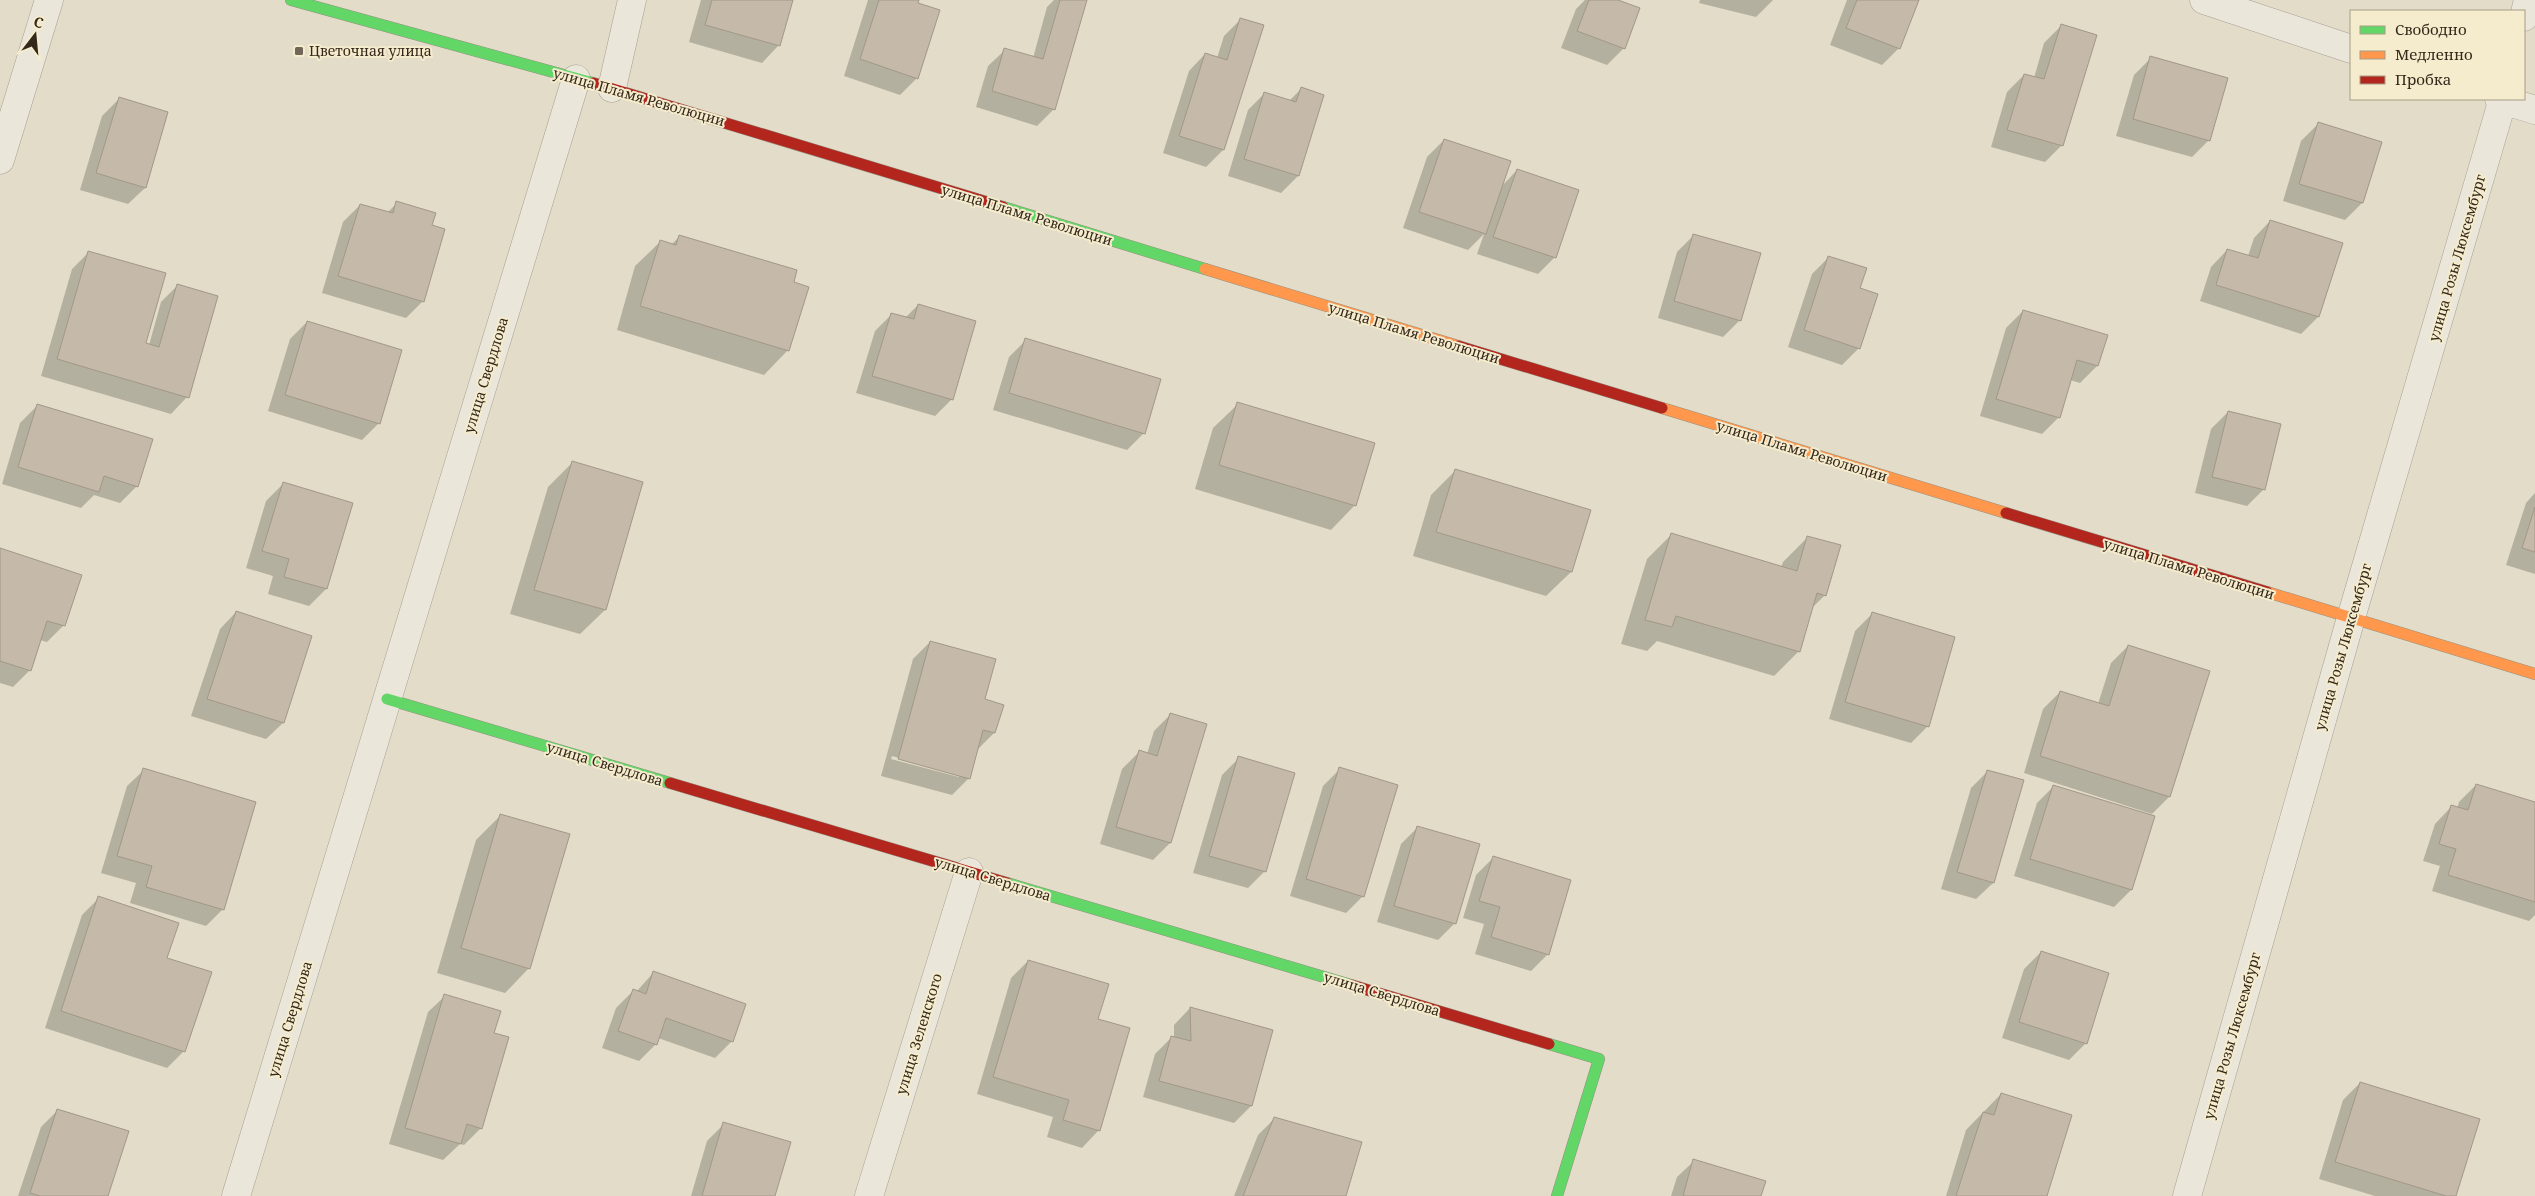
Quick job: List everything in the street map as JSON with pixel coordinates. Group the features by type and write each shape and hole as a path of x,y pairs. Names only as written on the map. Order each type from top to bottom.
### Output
{"street":[{"path":"0,160 49,0"},
{"name":"улица Пламя Революции","path":"292,0 612,88 2535,674"},
{"path":"612,88 632,0"},
{"path":"2204,0 2350,49"},
{"path":"2525,14 2528,0"},
{"name":"улица Свердлова","path":"236,1196 576,78"},
{"name":"улица Розы Люксембург","path":"2187,1196 2351,618 2502,100"},
{"path":"2505,100 2535,110"},
{"name":"улица Свердлова","path":"387,699 1600,1059 1558,1196"},
{"name":"улица Зеленского","path":"869,1196 969,872"}],"building":[{"path":"712,0 793,0 780,46 705,25"},
{"path":"879,0 919,0 918,3 940,10 918,79 860,59"},
{"path":"1060,0 1087,0 1055,110 992,91 1004,48 1043,59"},
{"path":"1589,0 1618,0 1640,8 1625,49 1577,31"},
{"path":"1857,0 1919,0 1900,49 1846,28"},
{"path":"1240,18 1264,25 1224,150 1179,136 1205,53 1227,60"},
{"path":"2061,24 2097,35 2063,146 2007,130 2024,74 2044,79"},
{"path":"2150,56 2228,78 2210,141 2133,119"},
{"path":"1301,87 1324,95 1299,176 1244,159 1264,92 1296,102"},
{"path":"119,97 168,112 146,188 96,173"},
{"path":"2318,122 2382,142 2363,203 2299,184"},
{"path":"1444,139 1511,161 1486,234 1419,212"},
{"path":"1517,169 1579,190 1556,258 1493,237"},
{"path":"396,201 436,213 432,225 445,229 424,302 338,276 360,204 393,213"},
{"path":"2270,220 2343,243 2319,317 2216,285 2227,249 2258,258"},
{"path":"1693,234 1761,253 1741,321 1674,301"},
{"path":"679,235 797,270 794,282 809,287 789,351 640,306 660,240 676,245"},
{"path":"88,251 166,273 146,343 159,347 177,284 218,296 189,398 57,359"},
{"path":"1828,256 1867,268 1860,288 1878,294 1860,349 1804,330"},
{"path":"918,304 976,321 953,400 872,376 891,313 914,319"},
{"path":"2023,310 2108,335 2098,366 2077,360 2060,418 1996,399"},
{"path":"307,321 402,350 380,424 285,395"},
{"path":"1025,338 1161,379 1145,434 1009,393"},
{"path":"1237,402 1375,443 1356,506 1219,465"},
{"path":"37,404 153,439 138,487 104,476 99,492 18,467"},
{"path":"2228,411 2281,424 2265,490 2212,477"},
{"path":"572,461 643,482 606,610 534,590"},
{"path":"1455,469 1591,510 1572,572 1436,532"},
{"path":"283,482 353,503 327,589 284,577 289,559 262,551"},
{"path":"2535,507 2535,552 2522,548"},
{"path":"1671,533 1797,571 1807,536 1841,545 1826,596 1817,593 1800,652 1676,616 1672,627 1645,620"},
{"path":"0,548 82,575 65,626 47,621 31,671 0,661"},
{"path":"236,611 312,636 284,723 207,699"},
{"path":"1872,612 1955,637 1929,727 1845,702"},
{"path":"930,641 996,659 985,699 1004,705 995,733 983,730 970,779 898,759"},
{"path":"2128,645 2210,671 2170,797 2040,756 2060,691 2109,706"},
{"path":"1170,713 1207,724 1171,843 1116,827 1139,750 1157,756"},
{"path":"1238,756 1295,773 1266,872 1209,856"},
{"path":"1339,767 1398,785 1364,897 1306,879"},
{"path":"143,768 256,802 224,910 146,887 152,866 117,856"},
{"path":"1987,770 2024,780 1994,883 1957,872"},
{"path":"2476,784 2535,802 2535,902 2448,875 2456,849 2439,844 2451,805 2468,810"},
{"path":"2053,785 2155,816 2132,890 2030,859"},
{"path":"500,814 570,834 530,969 461,948"},
{"path":"1417,826 1480,844 1456,924 1394,906"},
{"path":"1493,856 1571,880 1549,955 1491,937 1500,907 1479,901"},
{"path":"98,896 179,923 167,958 212,972 185,1052 61,1011"},
{"path":"2041,951 2109,973 2087,1044 2019,1022"},
{"path":"1028,960 1109,984 1098,1019 1130,1028 1100,1131 1063,1120 1069,1100 993,1077"},
{"path":"653,971 746,1004 733,1042 666,1018 657,1045 618,1031 633,989 646,994"},
{"path":"444,994 501,1011 494,1033 509,1037 482,1129 467,1124 461,1144 405,1128"},
{"path":"1190,1007 1273,1030 1252,1106 1159,1081 1171,1036 1191,1041"},
{"path":"2360,1082 2480,1119 2456,1196 2446,1196 2335,1162"},
{"path":"2001,1093 2072,1115 2047,1196 1956,1196 1983,1112 1994,1115"},
{"path":"57,1109 129,1131 108,1196 40,1196 30,1193"},
{"path":"1274,1117 1362,1142 1346,1196 1243,1196"},
{"path":"723,1122 791,1142 775,1196 702,1196"},
{"path":"1693,1159 1766,1181 1761,1196 1683,1196"}],"traffic: fast":[{"path":"291,0 593,83"},
{"path":"1003,207 1205,269"},
{"path":"387,699 670,783"},
{"path":"1007,883 1351,985"},
{"path":"1549,1044 1599,1059 1557,1196"}],"traffic: slow":[{"path":"1205,269 1458,346"},
{"path":"1662,408 2006,513"},
{"path":"2267,592 2535,674"}],"traffic: jam":[{"path":"593,83 1003,207"},
{"path":"1458,346 1662,408"},
{"path":"2006,513 2267,592"},
{"path":"670,783 1007,883"},
{"path":"1351,985 1549,1044"}],"place":[{"name":"Цветочная улица","path":"299,51"}]}
